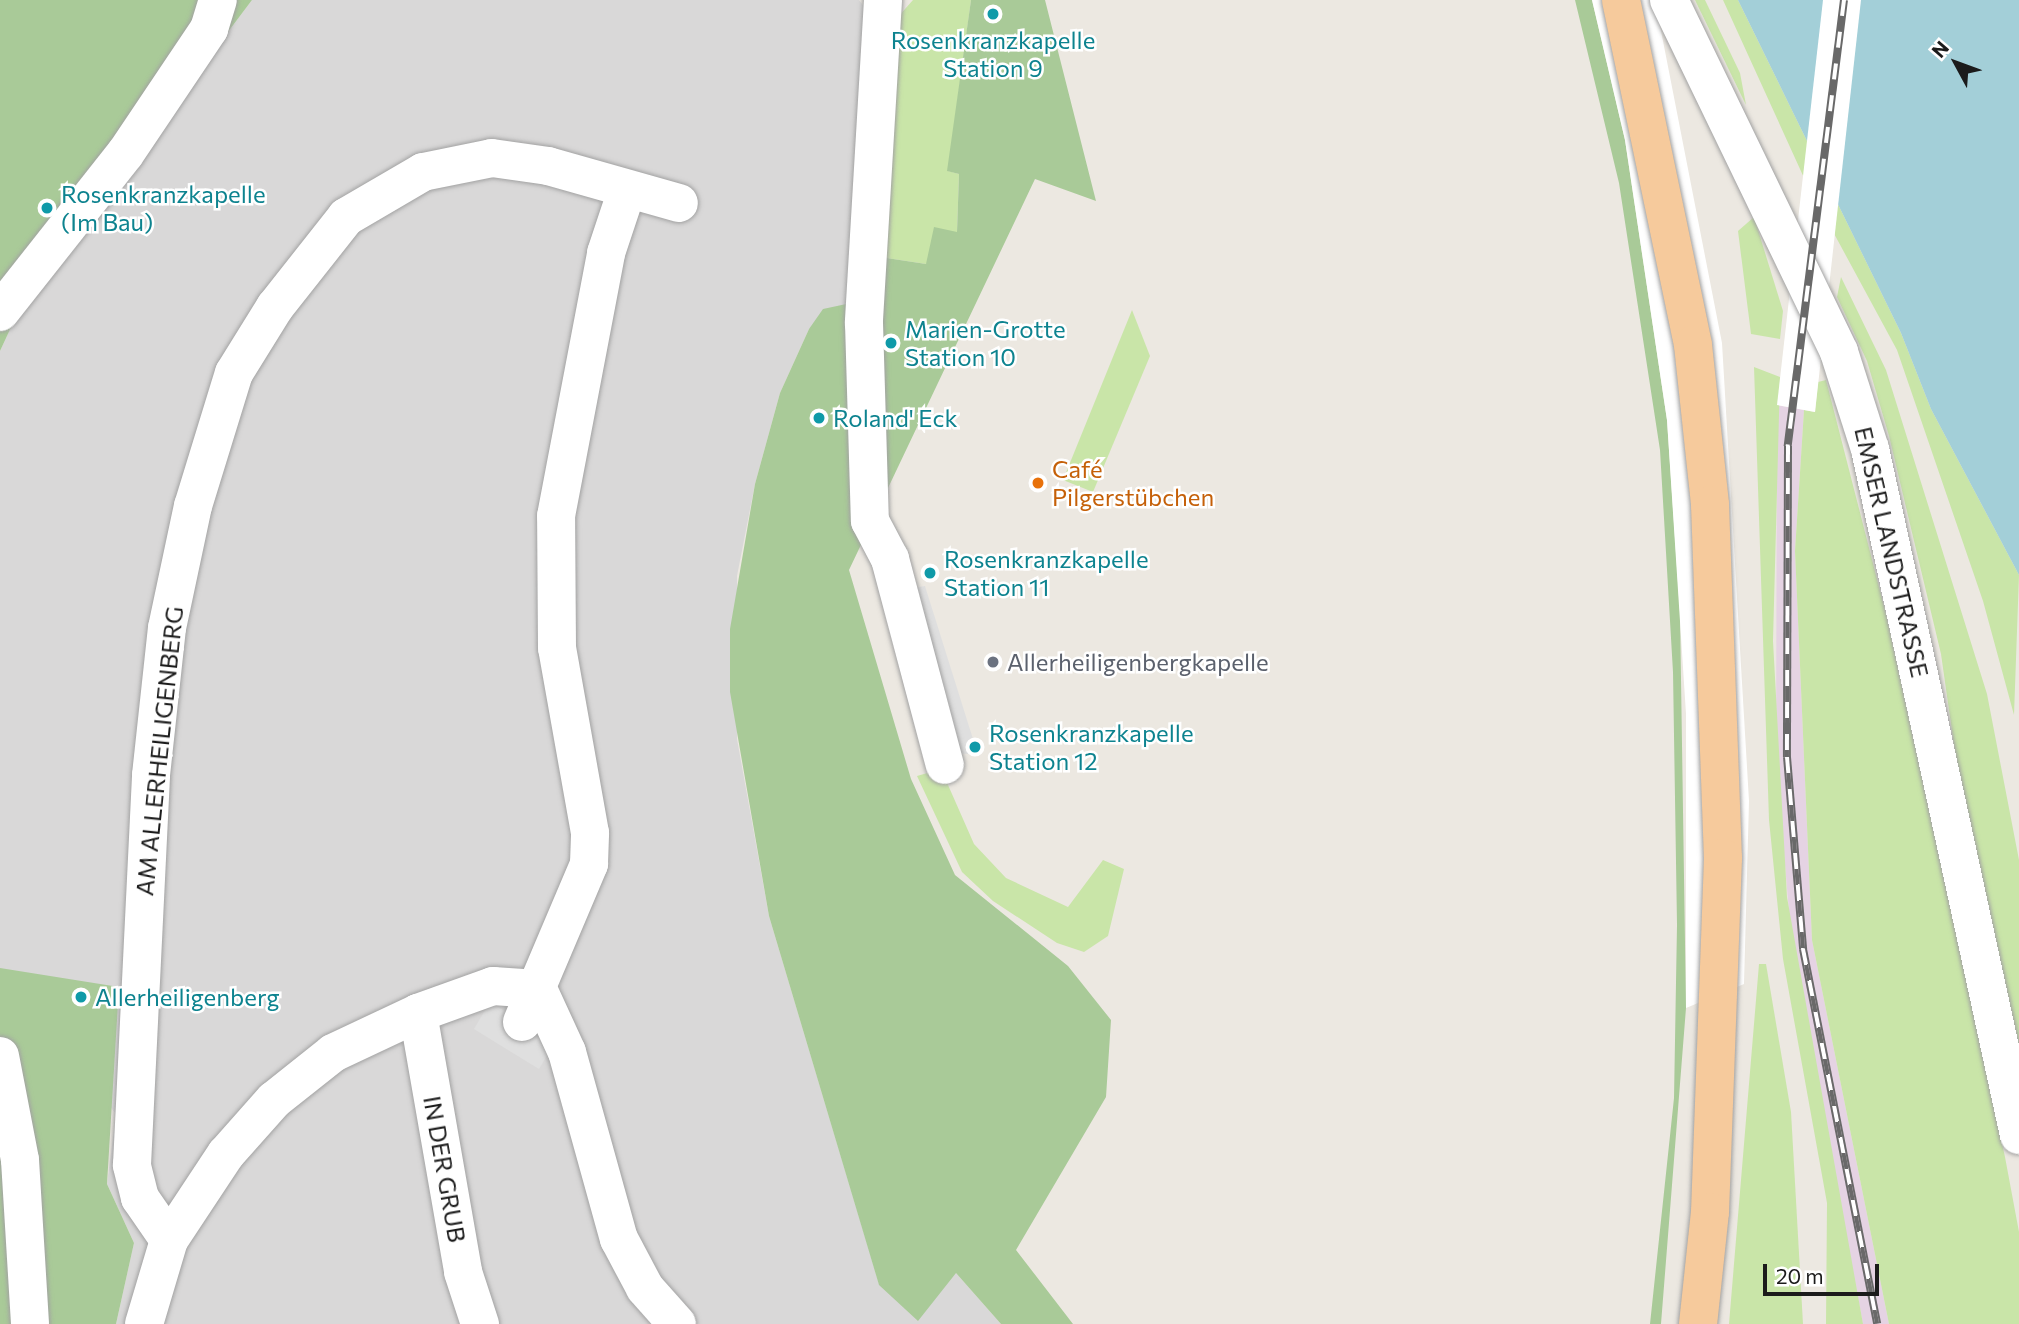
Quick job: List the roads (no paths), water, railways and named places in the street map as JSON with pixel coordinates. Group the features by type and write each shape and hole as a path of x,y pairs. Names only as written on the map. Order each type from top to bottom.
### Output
{"main road":[{"path":"1621,0 1693,345 1710,505 1722,702 1720,1007 1698,1324"}],"street":[{"path":"883,0 864,323 870,521 890,559 945,765"},
{"name":"EMSER LANDSTRASSE","path":"1670,0 1839,352 1870,449 2019,1135"},
{"path":"0,312 125,154 219,10"},
{"name":"AM ALLERHEILIGENBERG","path":"169,1240 140,1198 132,1165 151,775 173,601 193,506 234,373 322,244 355,209 392,186 484,158 548,166 679,203"},
{"path":"530,1005 589,864 590,833 557,648 556,516 606,253 627,190"},
{"path":"144,1324 169,1240 226,1154 274,1100 332,1053 418,1013 493,986 530,1005 567,1052 619,1239 645,1288 677,1324"},
{"name":"IN DER GRUB","path":"418,1013 463,1272 480,1324"},
{"path":"0,1056 20,1160 30,1324"}],"water":[{"path":"1738,0 2019,0 2019,575 1931,409 1901,333"}],"railway":[{"path":"1844,0 1788,446 1787,757 1803,949 1877,1324"}],"place":[{"name":"Rosenkranzkapelle Station 9","path":"993,14"},
{"name":"Rosenkranzkapelle (Im Bau)","path":"47,208"},
{"name":"Marien-Grotte Station 10","path":"891,343"},
{"name":"Roland' Eck","path":"819,418"},
{"name":"Café Pilgerstübchen","path":"1038,483"},
{"name":"Rosenkranzkapelle Station 11","path":"930,573"},
{"name":"Allerheiligenbergkapelle","path":"993,662"},
{"name":"Rosenkranzkapelle Station 12","path":"975,747"},
{"name":"Allerheiligenberg","path":"81,997"}]}
